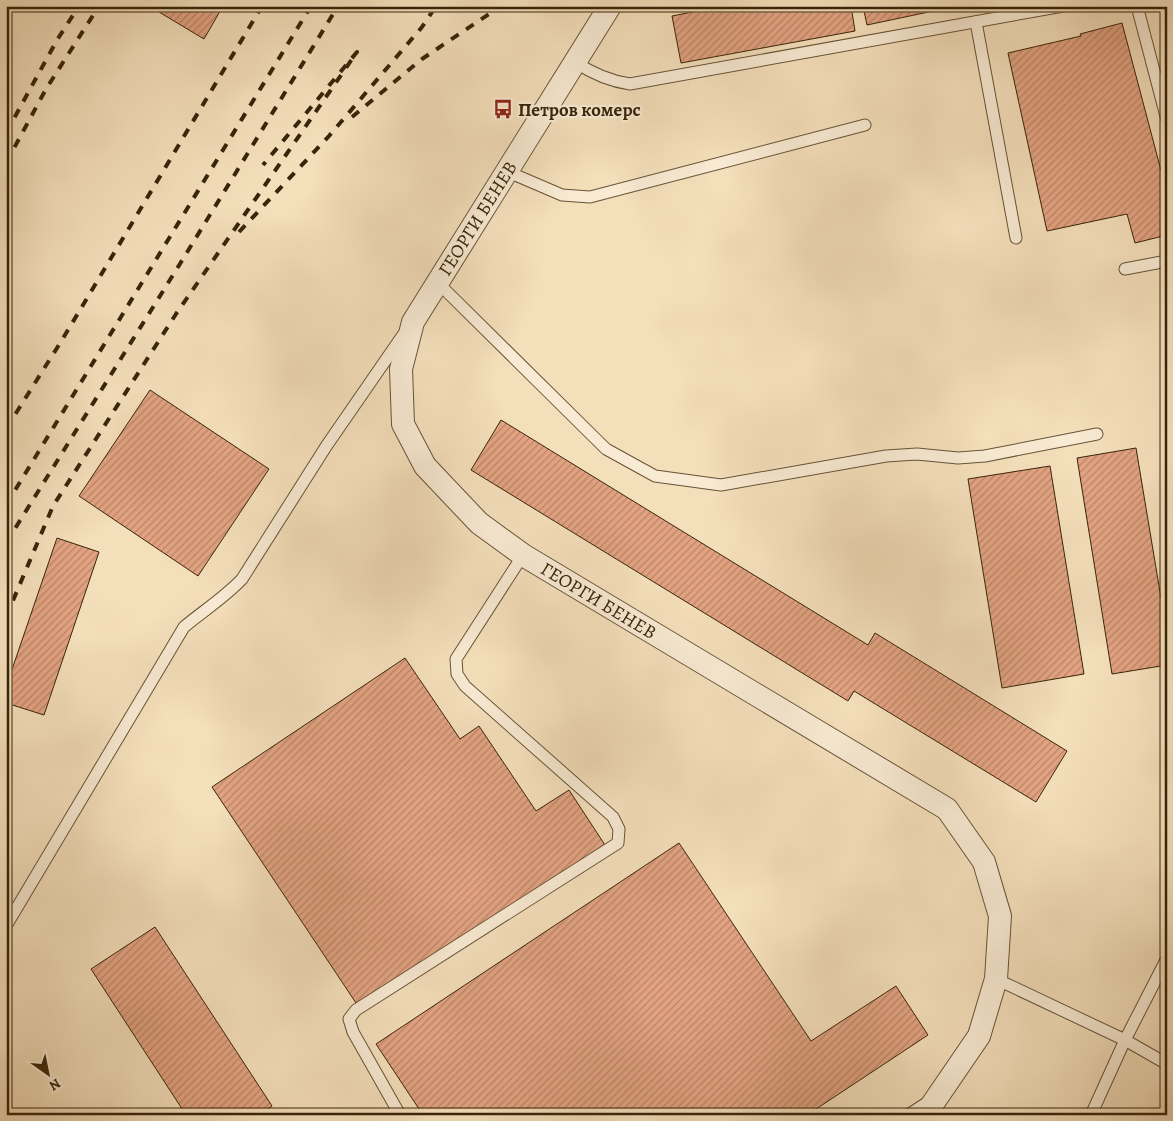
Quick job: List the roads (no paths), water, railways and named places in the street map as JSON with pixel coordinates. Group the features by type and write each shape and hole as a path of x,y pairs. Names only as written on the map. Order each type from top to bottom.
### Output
{"street":[{"name":"ГЕОРГИ БЕНЕВ","path":"610,6 413,322 401,369 402,424 425,466 478,523 523,555 947,809 984,862 1000,916 996,979 979,1036 925,1115"}],"lane":[{"path":"575,62 596,76 630,84 1063,6"},
{"path":"1137,6 1167,120"},
{"path":"976,22 1016,238"},
{"path":"506,171 562,195 590,196 865,126"},
{"path":"1125,269 1167,261"},
{"path":"437,282 606,449 656,476 721,486 886,456 917,454 958,458 985,456 1097,434"},
{"path":"6,926 184,627 205,609 228,594 242,579 327,445 413,322"},
{"path":"400,1115 353,1032 349,1019 356,1010 618,843 620,829 613,817 465,686 457,674 456,659 523,555"},
{"path":"1091,1115 1167,958"},
{"path":"996,979 1126,1040 1167,1064"},
{"path":"908,1115 938,1096"}],"railway":[{"path":"6,17 13,6"},
{"path":"6,133 57,40 79,6"},
{"path":"6,163 46,89 99,6"},
{"path":"6,429 62,340 262,6"},
{"path":"6,505 311,6"},
{"path":"6,543 338,6"},
{"path":"239,232 329,136 422,27 436,6"},
{"path":"352,117 422,59 501,6"},
{"path":"6,617 53,506 176,314 357,52 263,165"},
{"path":"6,1107 10,1115"}],"place":[{"name":"Петров комерс","path":"503,109"}]}
